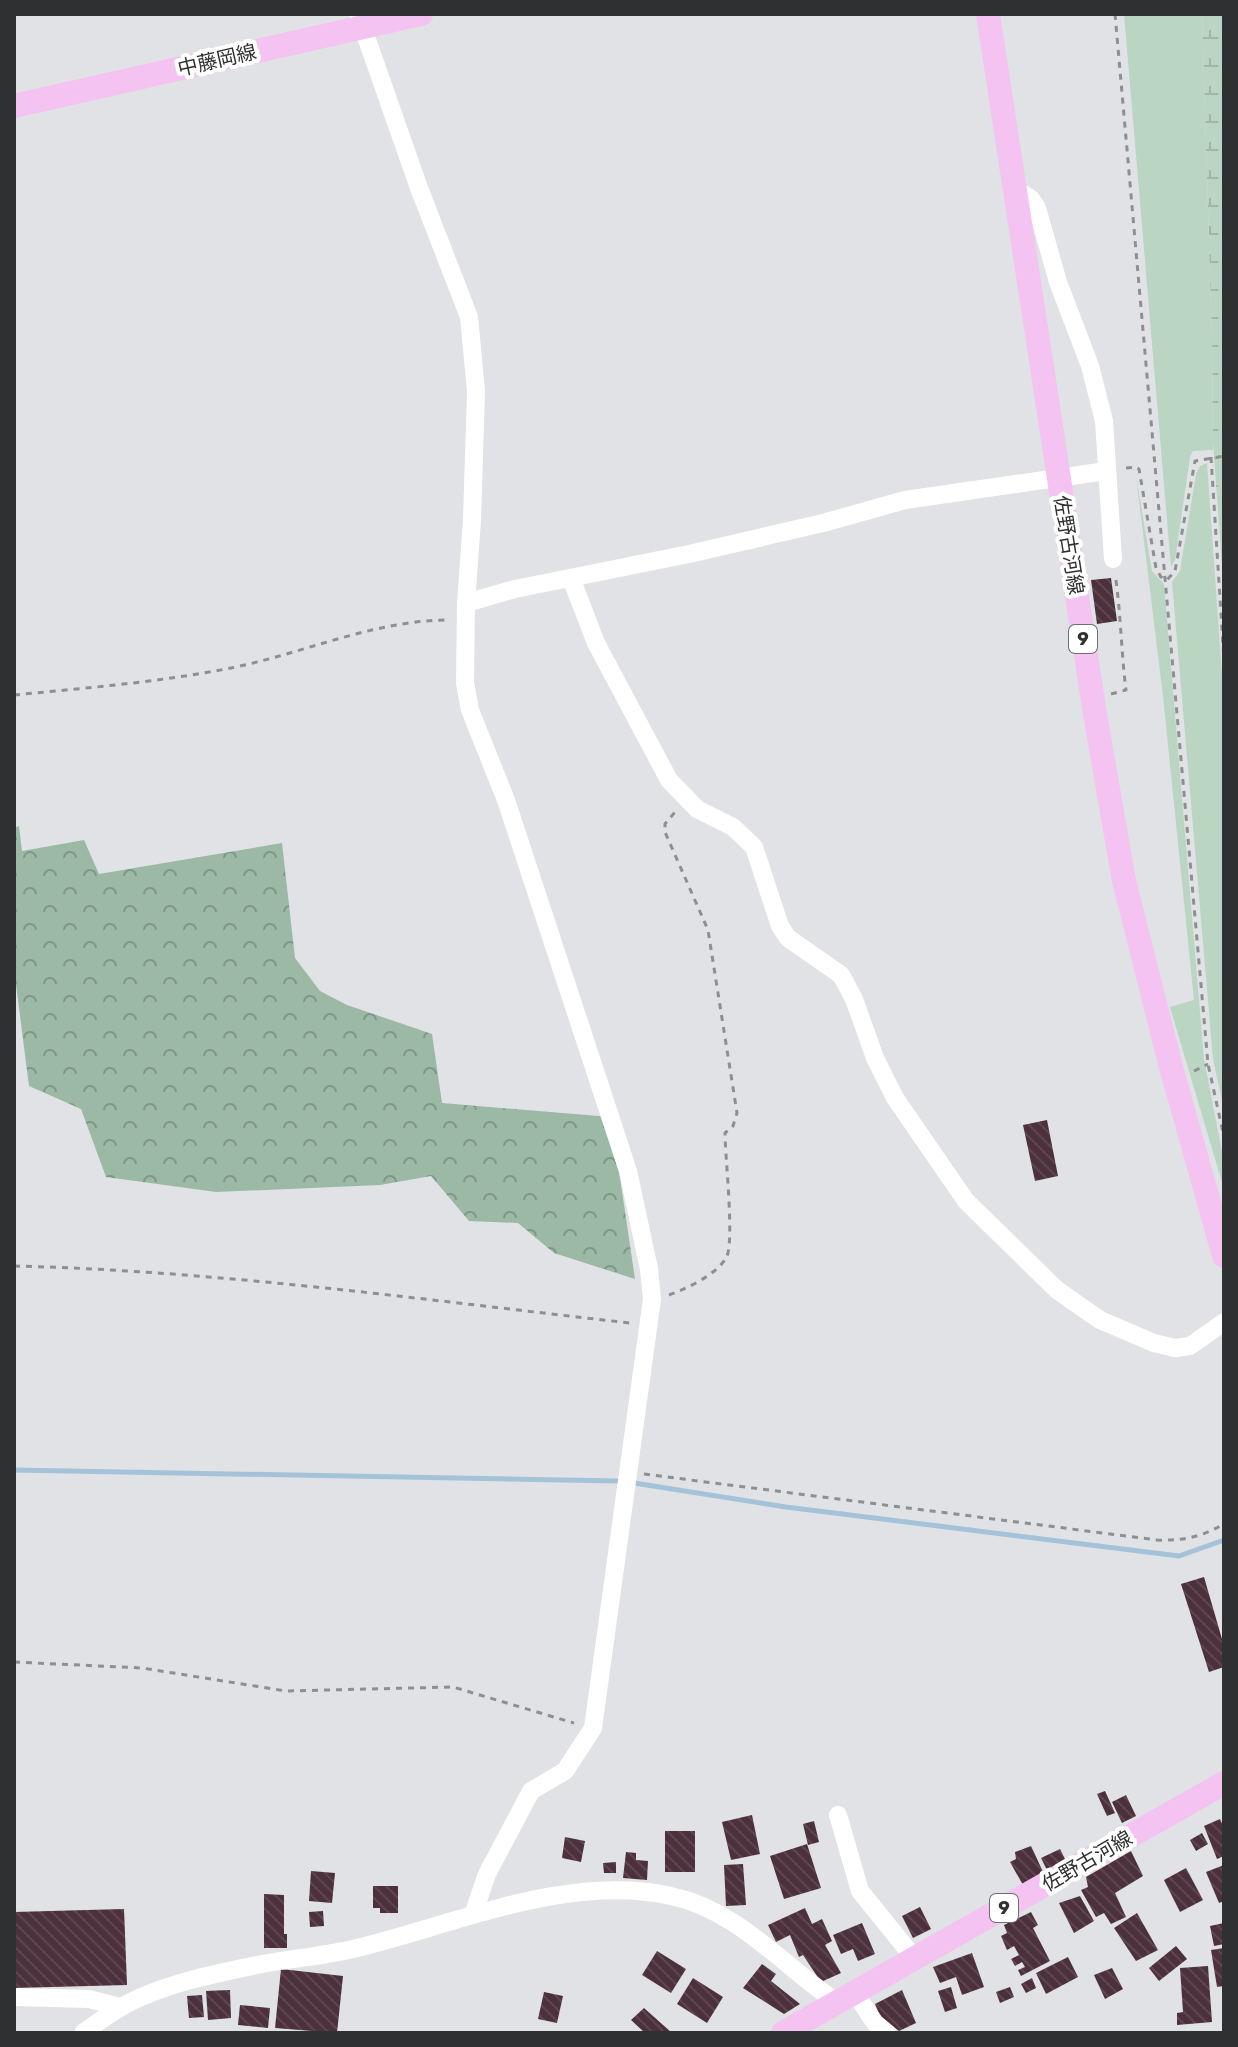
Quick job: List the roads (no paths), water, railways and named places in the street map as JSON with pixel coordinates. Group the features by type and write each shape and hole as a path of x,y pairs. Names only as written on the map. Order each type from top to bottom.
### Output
{"main road":[{"name":"中藤岡線","path":"14,106 360,20 421,14"},
{"name":"佐野古河線","path":"988,14 1095,714 1124,881 1171,1067 1224,1256"},
{"name":"佐野古河線","path":"783,2033 1222,1790"}],"street":[{"path":"360,20 419,188 469,317 476,391 466,611 465,683 470,710 506,800 628,1171 649,1269 652,1299 593,1728 565,1771 531,1791 487,1874 473,1915"},
{"path":"1015,189 1031,199 1037,208 1058,282 1090,366 1104,421 1113,559"},
{"path":"466,611 571,578 823,523 905,500 1106,471"},
{"path":"571,578 596,643 669,780 697,809 733,827 754,847 780,926 788,938 841,975 849,987 863,1031 895,1098 966,1201 1057,1290 1087,1313 1154,1343 1175,1348 1190,1346 1224,1322"},
{"path":"838,1815 860,1891 915,1959"},
{"path":"83,2033 120,2007 209,1976 354,1949 473,1915 547,1898 615,1890 672,1896 718,1913 846,1998 887,2033"},
{"path":"14,1997 89,1999 120,2007"}],"waterway":[{"path":"14,1470 618,1481"},
{"path":"634,1483 786,1507 1179,1556 1224,1540"}]}
